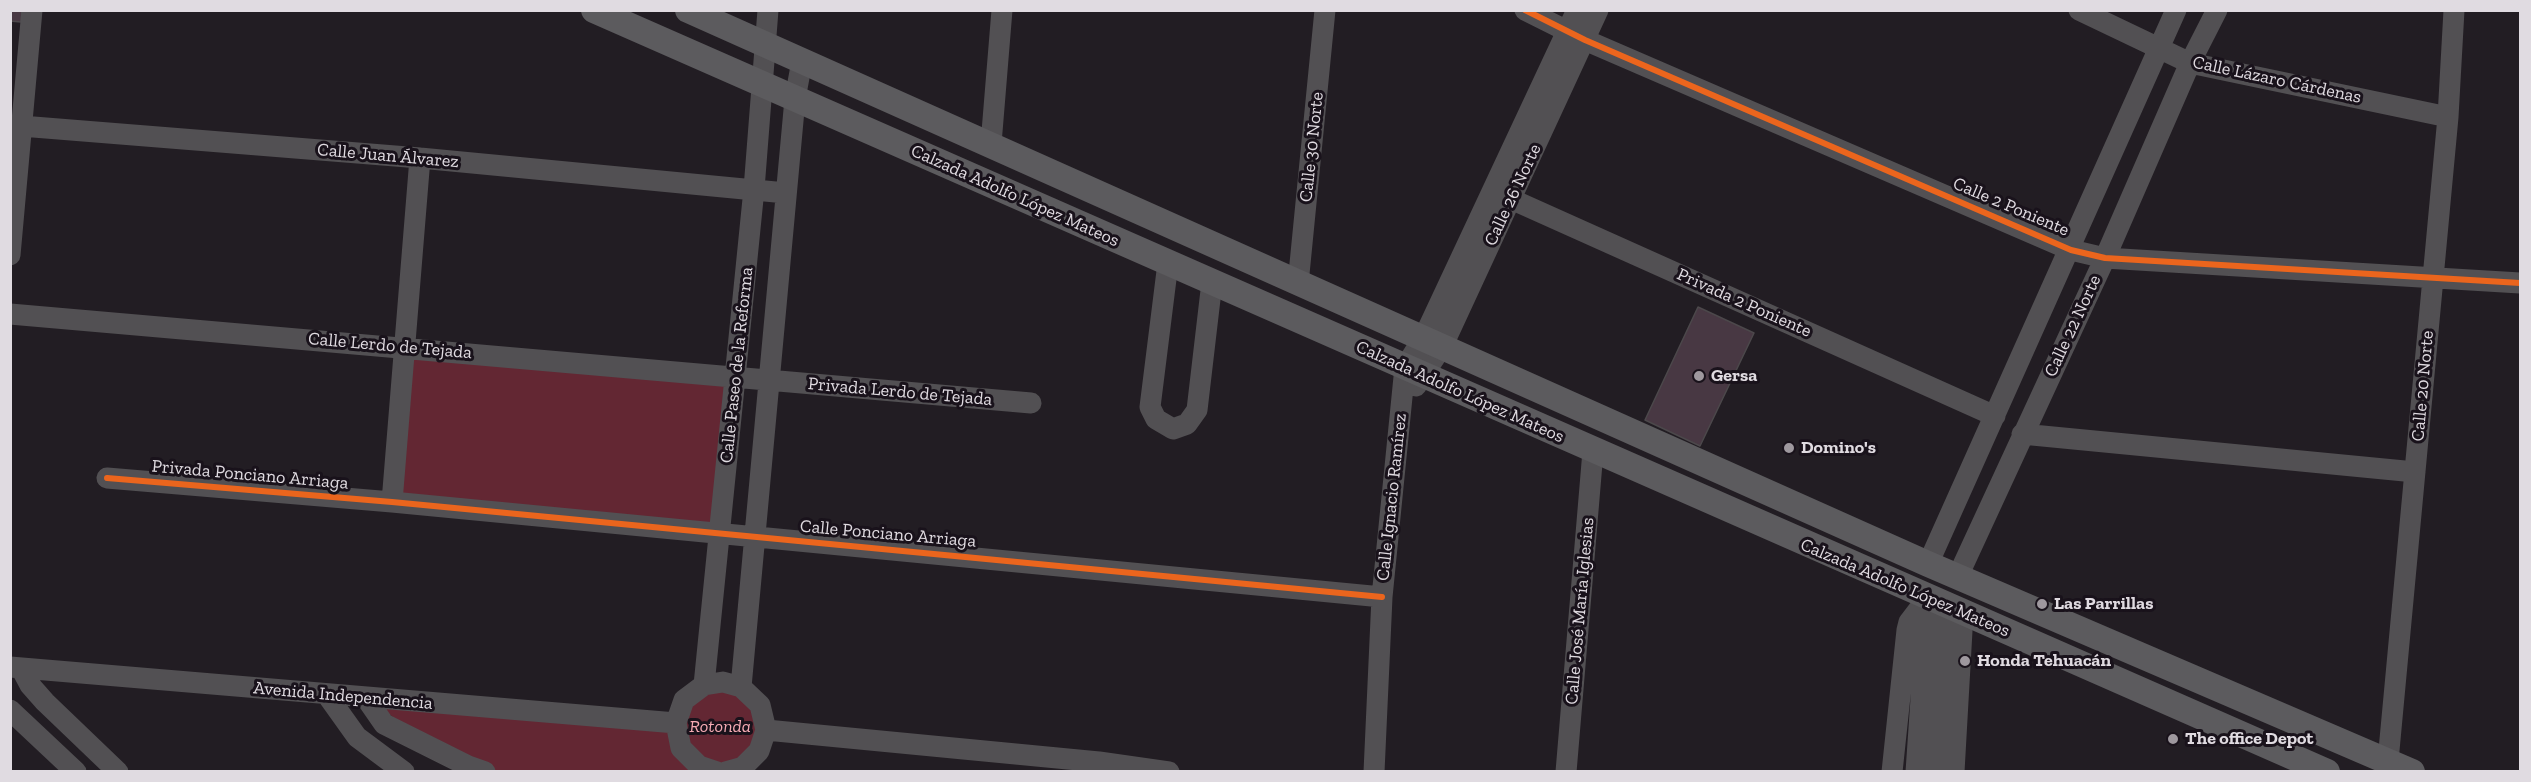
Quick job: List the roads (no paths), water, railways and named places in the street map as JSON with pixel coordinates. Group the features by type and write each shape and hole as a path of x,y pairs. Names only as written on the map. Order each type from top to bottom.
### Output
{"main road":[{"name":"Calzada Adolfo López Mateos","path":"594,10 1593,451 2327,771"},
{"name":"Calzada Adolfo López Mateos","path":"688,10 1928,564 2412,771"},
{"path":"1928,564 1946,605"},
{"path":"1946,605 1958,576"}],"street":[{"path":"10,255 32,10"},
{"name":"Calle Paseo de la Reforma","path":"704,685 736,379 768,10"},
{"path":"991,144 1002,10"},
{"name":"Calle 30 Norte","path":"1298,284 1325,10"},
{"name":"Calle 2 Poniente","path":"1525,10 1577,35 2071,250 2105,258 2520,283"},
{"name":"Calle 26 Norte","path":"1577,10 1577,35"},
{"name":"Calle 26 Norte","path":"1415,372 1433,341 1577,35 1598,10"},
{"name":"Calle Lázaro Cárdenas","path":"2079,10 2190,63 2448,117"},
{"name":"Calle 22 Norte","path":"1928,564 2071,250 2176,10"},
{"name":"Calle 22 Norte","path":"1958,576 2105,258 2190,63 2217,10"},
{"name":"Calle 20 Norte","path":"2388,762 2448,117 2454,10"},
{"name":"Calle Paseo de la Reforma","path":"741,687 795,99 802,61"},
{"name":"Calle Juan Álvarez","path":"21,126 420,158 786,193"},
{"path":"392,502 420,158"},
{"name":"Privada 2 Poniente","path":"1502,194 1995,416"},
{"path":"1168,263 1150,407 1156,419 1173,429 1187,424 1197,410 1212,282"},
{"name":"Calle Lerdo de Tejada","path":"10,314 405,347 769,381"},
{"name":"Calle Ignacio Ramírez","path":"1374,771 1382,597 1402,402 1415,372"},
{"name":"Privada Lerdo de Tejada","path":"769,381 1031,403"},
{"path":"2022,434 2415,472"},
{"name":"Calle José María Iglesias","path":"1566,771 1593,451"},
{"name":"Privada Ponciano Arriaga","path":"107,478 392,502"},
{"name":"Calle Ponciano Arriaga","path":"392,502 1382,597"},
{"path":"1892,771 1909,622 1946,605"},
{"path":"1916,771 1946,605"},
{"path":"1934,771 1946,605"},
{"path":"1946,605 1954,771"},
{"path":"16,668 45,702 118,771"},
{"name":"Avenida Independencia","path":"16,668 676,723"},
{"path":"704,770 681,748 676,723 684,700 704,685 723,682 741,687 760,705 766,730 759,752 743,767 725,771"},
{"path":"327,695 357,737 404,771"},
{"path":"366,698 384,724 468,766 485,771"},
{"path":"10,710 75,771"},
{"path":"766,730 1096,767 1168,771"}],"place":[{"name":"Gersa","path":"1699,376"},
{"name":"Domino's","path":"1789,448"},
{"name":"Las Parrillas","path":"2042,604"},
{"name":"Honda Tehuacán","path":"1965,661"},
{"name":"The office Depot","path":"2173,739"}],"park label":[{"name":"Rotonda","path":"720,727"}]}
